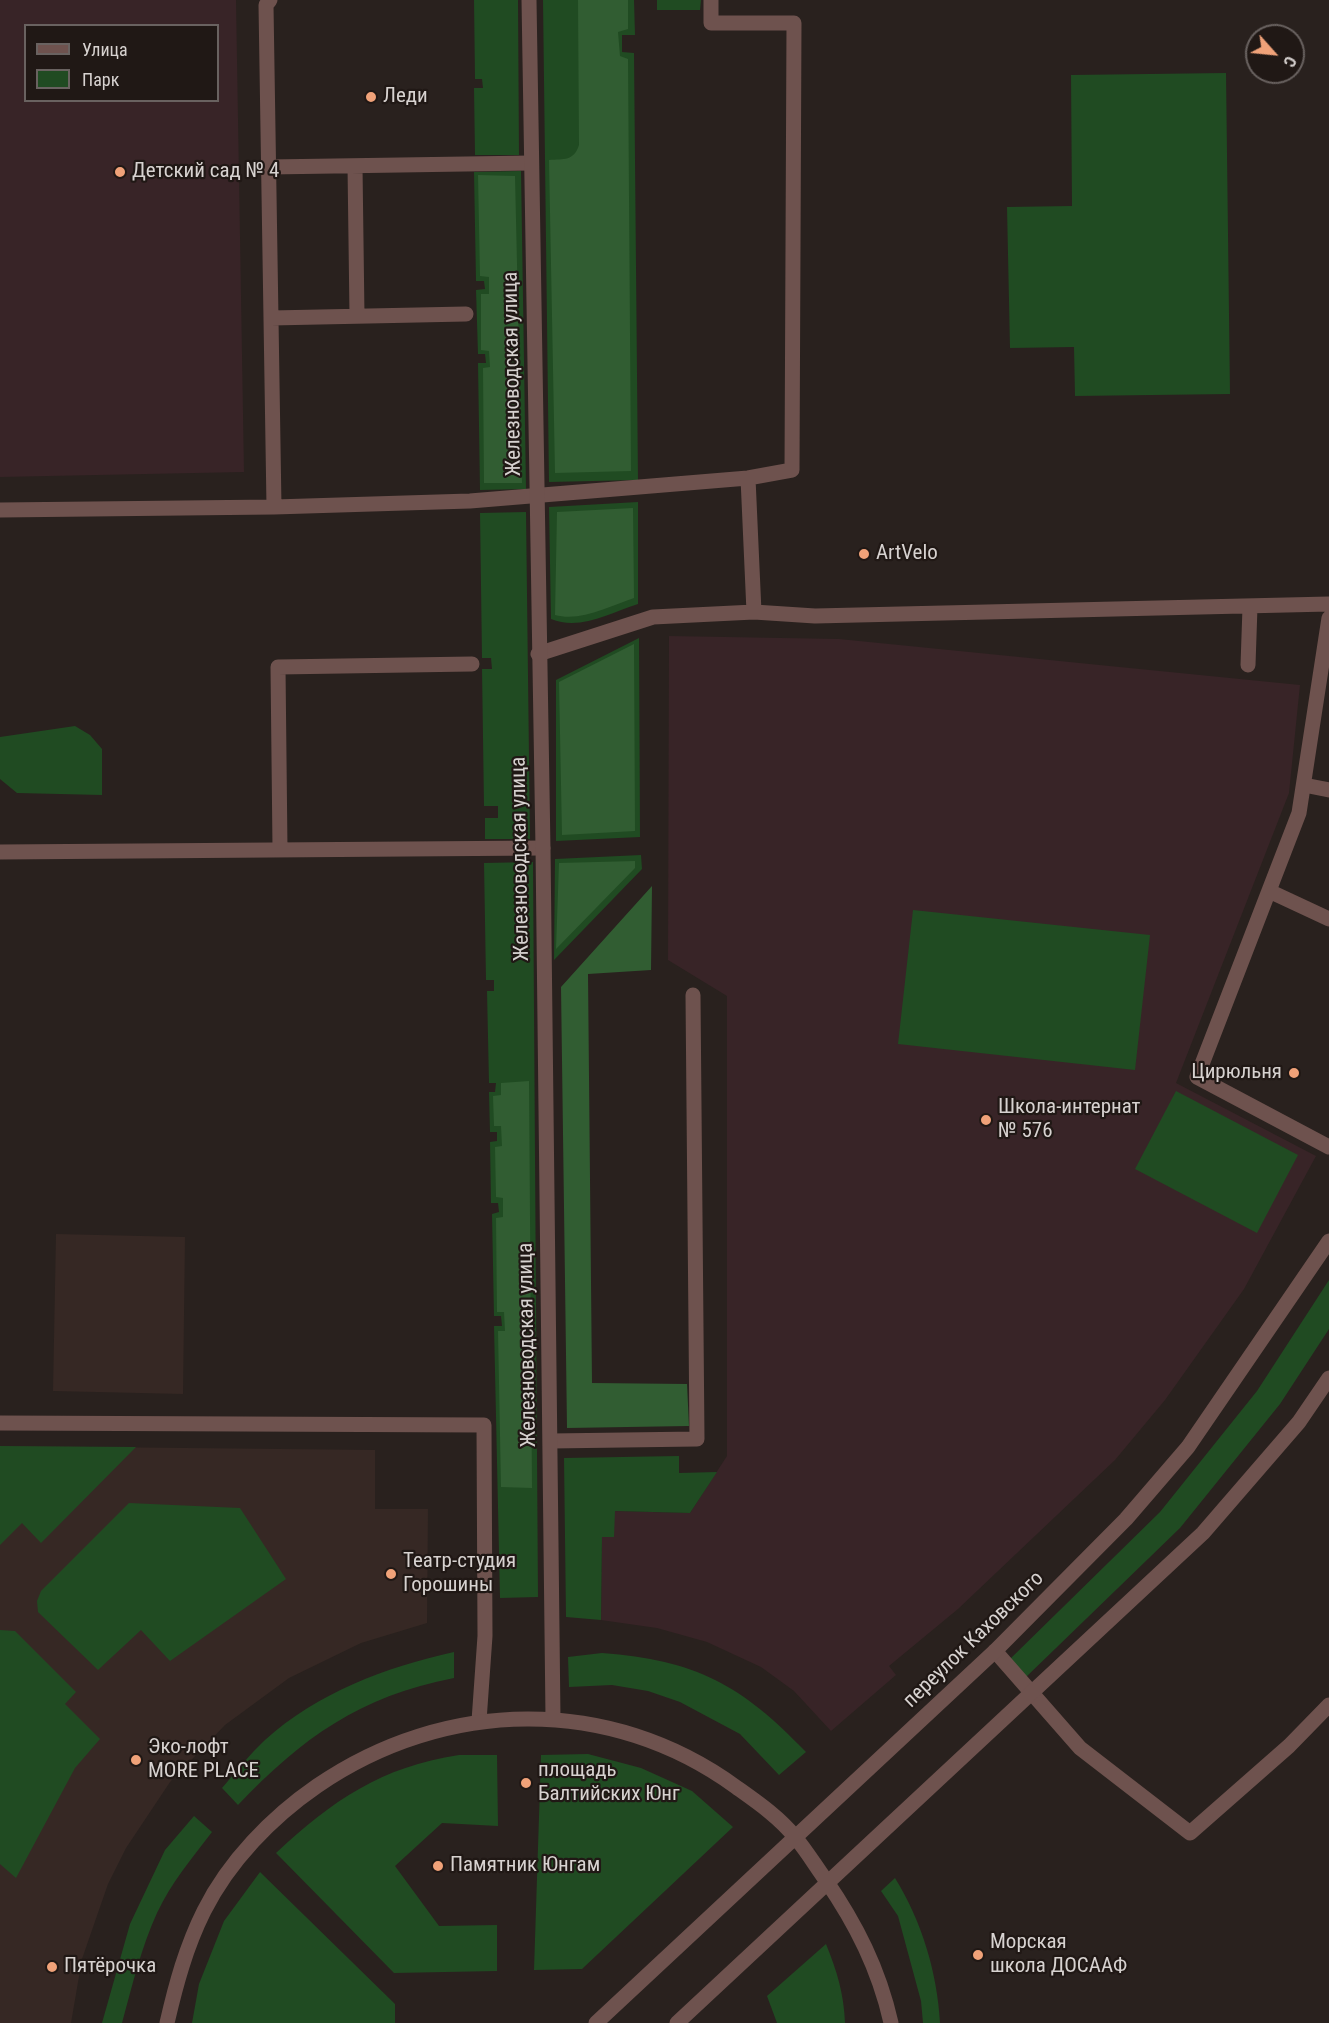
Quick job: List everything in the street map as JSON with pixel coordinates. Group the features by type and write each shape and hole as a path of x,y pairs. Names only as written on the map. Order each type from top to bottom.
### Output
{"street":[{"path":"270,0 266,5 274,507"},
{"name":"Железноводская улица","path":"529,0 554,1718"},
{"path":"0,510 274,507 536,496 748,478 792,470 794,23 711,23 711,0"},
{"path":"269,167 531,163"},
{"path":"355,166 357,316"},
{"path":"271,318 466,314"},
{"path":"748,478 754,612"},
{"path":"538,654 653,617 754,612 815,616 1329,604"},
{"path":"1248,665 1250,607"},
{"path":"1329,618 1299,813 1197,1077 1329,1147"},
{"path":"280,849 278,667 472,664"},
{"path":"1304,784 1329,790"},
{"path":"0,852 543,848"},
{"path":"1269,891 1329,919"},
{"path":"551,1441 697,1439 693,994"},
{"name":"переулок Каховского","path":"596,2023 995,1651 1126,1520 1188,1447 1329,1241"},
{"path":"677,2023 1203,1533 1299,1422 1329,1378"},
{"path":"0,1423 484,1425 485,1636 479,1721"},
{"path":"995,1651 1080,1748 1190,1833 1289,1746 1329,1705"},
{"path":"167,2023 178,1973 205,1909 244,1852 292,1803 349,1764 412,1736 479,1721 554,1718 604,1726 657,1742 698,1762 772,1813 795,1836 860,1934 878,1973 891,2023"}],"shaded area":[{"name":"Детский сад № 4","path":"0,0 236,0 244,472 0,477"},
{"name":"Школа-интернат № 576","path":"669,636 839,639 1300,685 1289,793 1176,1083 1316,1156 1244,1289 1165,1400 1115,1460 958,1609 889,1666 896,1675 831,1731 794,1691 761,1667 707,1642 657,1628 601,1620 602,1536 614,1511 690,1513 727,1456 727,996 668,960"},
{"path":"56,1234 185,1237 183,1394 53,1391"},
{"name":"Эко-лофт MORE PLACE","path":"0,1446 375,1450 375,1509 428,1509 427,1623 361,1643 289,1678 225,1725 170,1782 126,1848 108,1884 82,1959 71,2023 0,2023"}],"green space":[{"path":"474,0 518,0 519,155 475,155 474,88 483,88 482,79 475,79"},
{"path":"543,0 634,0 635,35 622,35 622,52 634,53 638,480 549,482"},
{"path":"578,0 628,0 628,29 618,32 620,56 628,59 631,471 555,473 549,160 571,157 579,145"},
{"path":"657,0 701,0 700,10 657,10"},
{"path":"1226,73 1230,394 1075,396 1074,347 1010,348 1007,207 1072,206 1071,75"},
{"path":"521,171 526,489 480,490 478,363 486,363 485,354 478,354 476,290 485,289 484,281 476,281 474,172"},
{"path":"478,175 515,176 522,483 484,483 483,368 490,367 489,351 481,350 481,294 489,294 489,277 480,276"},
{"path":"638,502 638,604 584,622 562,622 551,619 549,507"},
{"path":"633,508 634,598 585,615 565,617 555,615 557,512"},
{"path":"526,512 530,839 485,839 485,818 498,818 498,806 484,806 482,669 492,669 491,658 482,658 480,513"},
{"path":"639,638 640,837 556,841 556,680"},
{"path":"634,644 635,831 562,835 559,682"},
{"path":"75,726 90,735 102,749 102,795 17,793 0,779 0,737"},
{"path":"641,855 642,869 554,960 555,859"},
{"path":"635,861 635,868 556,949 559,863"},
{"path":"533,862 538,1597 500,1598 494,1326 502,1326 501,1316 494,1316 492,1214 499,1212 498,1203 491,1203 490,1142 497,1141 497,1132 490,1132 489,1092 495,1092 496,1083 489,1083 487,991 494,991 494,980 486,980 484,863"},
{"path":"652,886 651,970 588,974 592,1383 687,1384 689,1426 567,1428 561,987"},
{"path":"913,910 1150,935 1135,1070 898,1044"},
{"path":"529,1081 532,1488 501,1487 498,1331 505,1331 504,1312 497,1312 496,1218 503,1217 503,1198 496,1197 495,1147 502,1146 501,1126 494,1126 493,1096 501,1095 501,1083"},
{"path":"1176,1091 1298,1155 1257,1233 1135,1169"},
{"path":"1329,1280 1329,1329 1280,1404 1180,1528 1025,1678 1009,1660 1160,1512 1257,1391"},
{"path":"0,1446 136,1447 41,1543 22,1523 0,1545"},
{"path":"679,1456 679,1473 717,1472 690,1513 615,1511 614,1537 602,1537 601,1620 566,1617 564,1458"},
{"path":"129,1503 240,1508 286,1579 170,1661 141,1630 98,1670 38,1612 37,1601 41,1591"},
{"path":"0,1630 15,1631 76,1692 65,1704 100,1739 75,1768 16,1878 0,1864"},
{"path":"454,1652 454,1678 390,1696 361,1708 335,1723 286,1759 238,1805 222,1788 265,1740 285,1723 330,1695 403,1665"},
{"path":"602,1653 665,1662 715,1680 760,1709 806,1752 779,1775 740,1734 680,1702 648,1691 612,1685 569,1687 568,1657"},
{"path":"588,1754 641,1768 692,1791 733,1827 582,1969 534,1970 541,1755"},
{"path":"459,1755 497,1755 498,1826 442,1823 395,1866 439,1926 497,1925 497,1971 394,1973 276,1853 338,1802 382,1777 431,1760"},
{"path":"194,1816 212,1832 175,1881 157,1913 133,1981 122,2023 102,2023 130,1924 165,1850"},
{"path":"260,1872 395,2004 395,2023 192,2023 199,1984 224,1921"},
{"path":"895,1878 913,1912 932,1966 940,2023 923,2023 921,2001 898,1916 881,1891"},
{"path":"826,1944 839,1983 845,2023 777,2023 767,1996"}],"place":[{"name":"Леди","path":"371,97"},
{"name":"Детский сад № 4","path":"120,172"},
{"name":"ArtVelo","path":"864,554"},
{"name":"Цирюльня","path":"1294,1073"},
{"name":"Школа-интернат № 576","path":"986,1120"},
{"name":"Театр-студия Горошины","path":"391,1574"},
{"name":"Эко-лофт MORE PLACE","path":"136,1760"},
{"name":"площадь Балтийских Юнг","path":"526,1783"},
{"name":"Памятник Юнгам","path":"438,1866"},
{"name":"Морская школа ДОСААФ","path":"978,1955"},
{"name":"Пятёрочка","path":"52,1967"}]}
